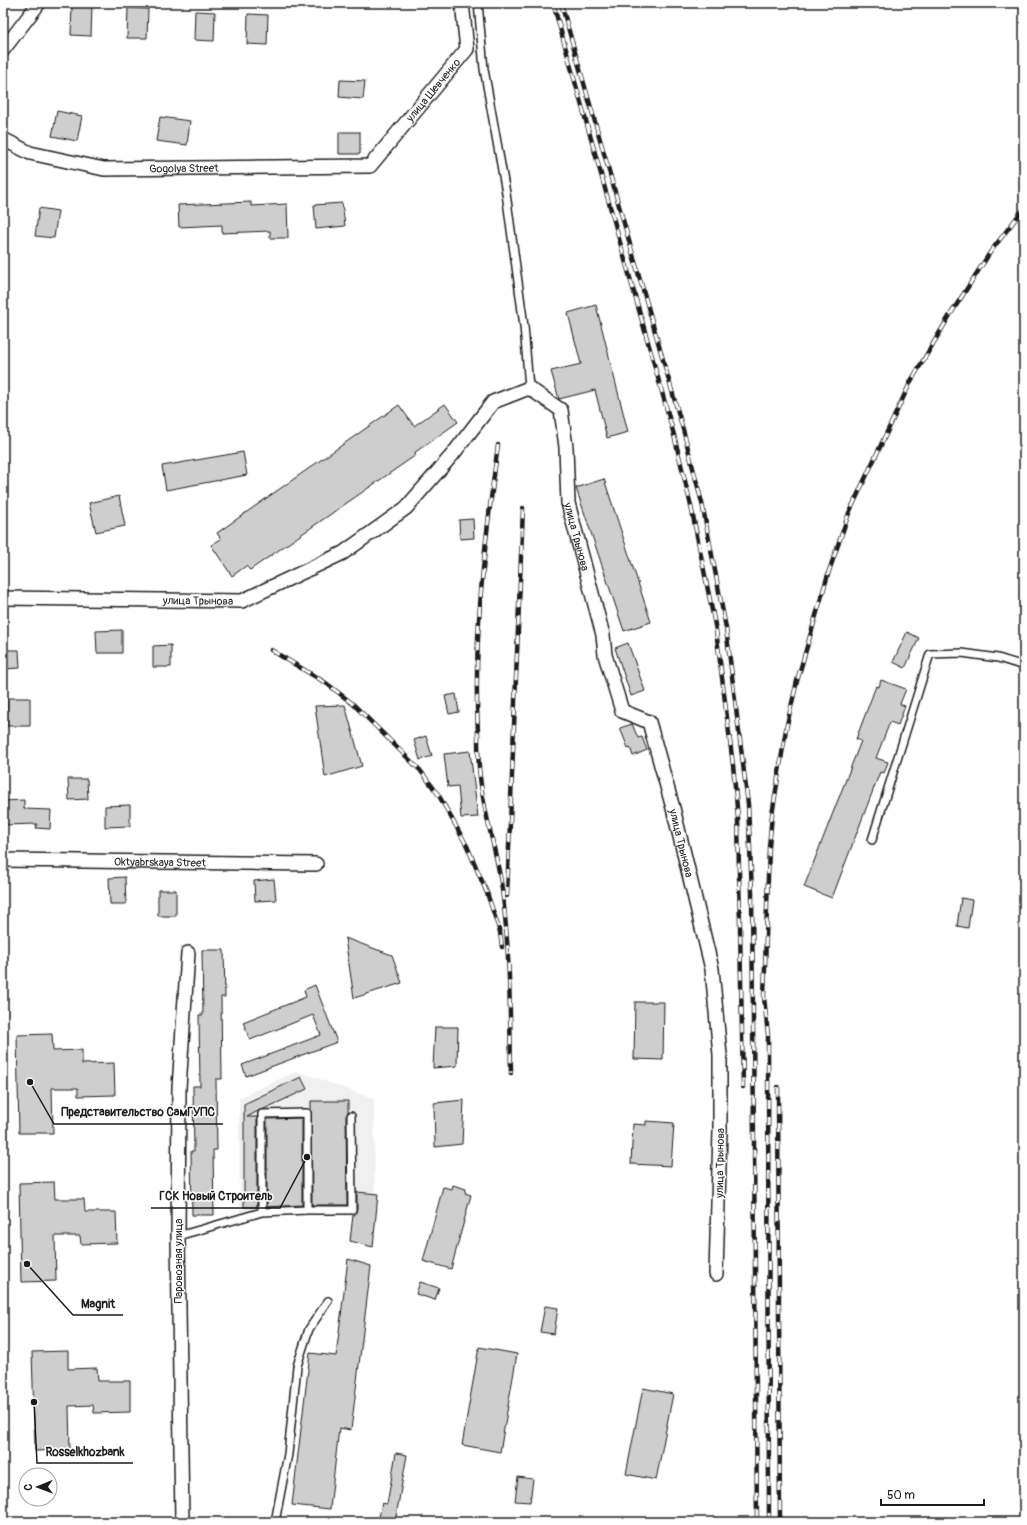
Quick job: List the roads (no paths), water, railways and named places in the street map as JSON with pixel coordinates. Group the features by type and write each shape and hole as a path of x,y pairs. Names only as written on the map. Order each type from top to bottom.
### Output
{"street":[{"path":"3,50 39,3"},
{"name":"улица Шевченко","path":"370,166 466,49 462,3"},
{"name":"Gogolya Street","path":"3,139 30,153 104,169 370,166"},
{"name":"улица Трынова","path":"3,598 242,601 343,553 406,508 453,454 493,402 529,388 561,410 566,447 568,503 603,635 605,655 622,711 649,722 673,808 712,969 720,1055 719,1183 716,1274"},
{"name":"Oktyabrskaya Street","path":"3,860 316,864"},
{"name":"Паровозная улица","path":"182,1522 178,1236 179,1088 188,953"}],"lane":[{"path":"478,3 484,69 506,193 524,326 529,388"},
{"path":"872,840 930,654 962,653 998,658 1024,666"},
{"path":"262,1212 262,1114 270,1113 307,1113 307,1210"},
{"path":"178,1236 262,1212 352,1210 351,1116"},
{"path":"275,1522 288,1454 296,1366 309,1329 328,1301"}],"railway":[{"path":"553,3 674,435 691,506 716,630 738,818 743,1087"},
{"path":"561,3 684,433 702,503 726,628 748,804 752,892 757,1522"},
{"path":"769,1522 768,1035 764,997 769,847 772,815 786,729 797,681 829,571 849,513 911,381 950,315 991,251 1024,208"},
{"path":"498,445 481,589 477,661 478,755 484,805 500,875 505,912 509,981 511,1073"},
{"path":"507,896 523,508"},
{"path":"271,650 326,683 353,704 420,770 438,794 467,846 487,893 500,932 502,947"},
{"path":"778,1087 780,1522"}],"place":[{"name":"Представительство СамГУПС","path":"30,1082"},
{"name":"ГСК Новый Строитель","path":"307,1157"},
{"name":"Magnit","path":"27,1264"},
{"name":"Rosselkhozbank","path":"34,1402"}]}
